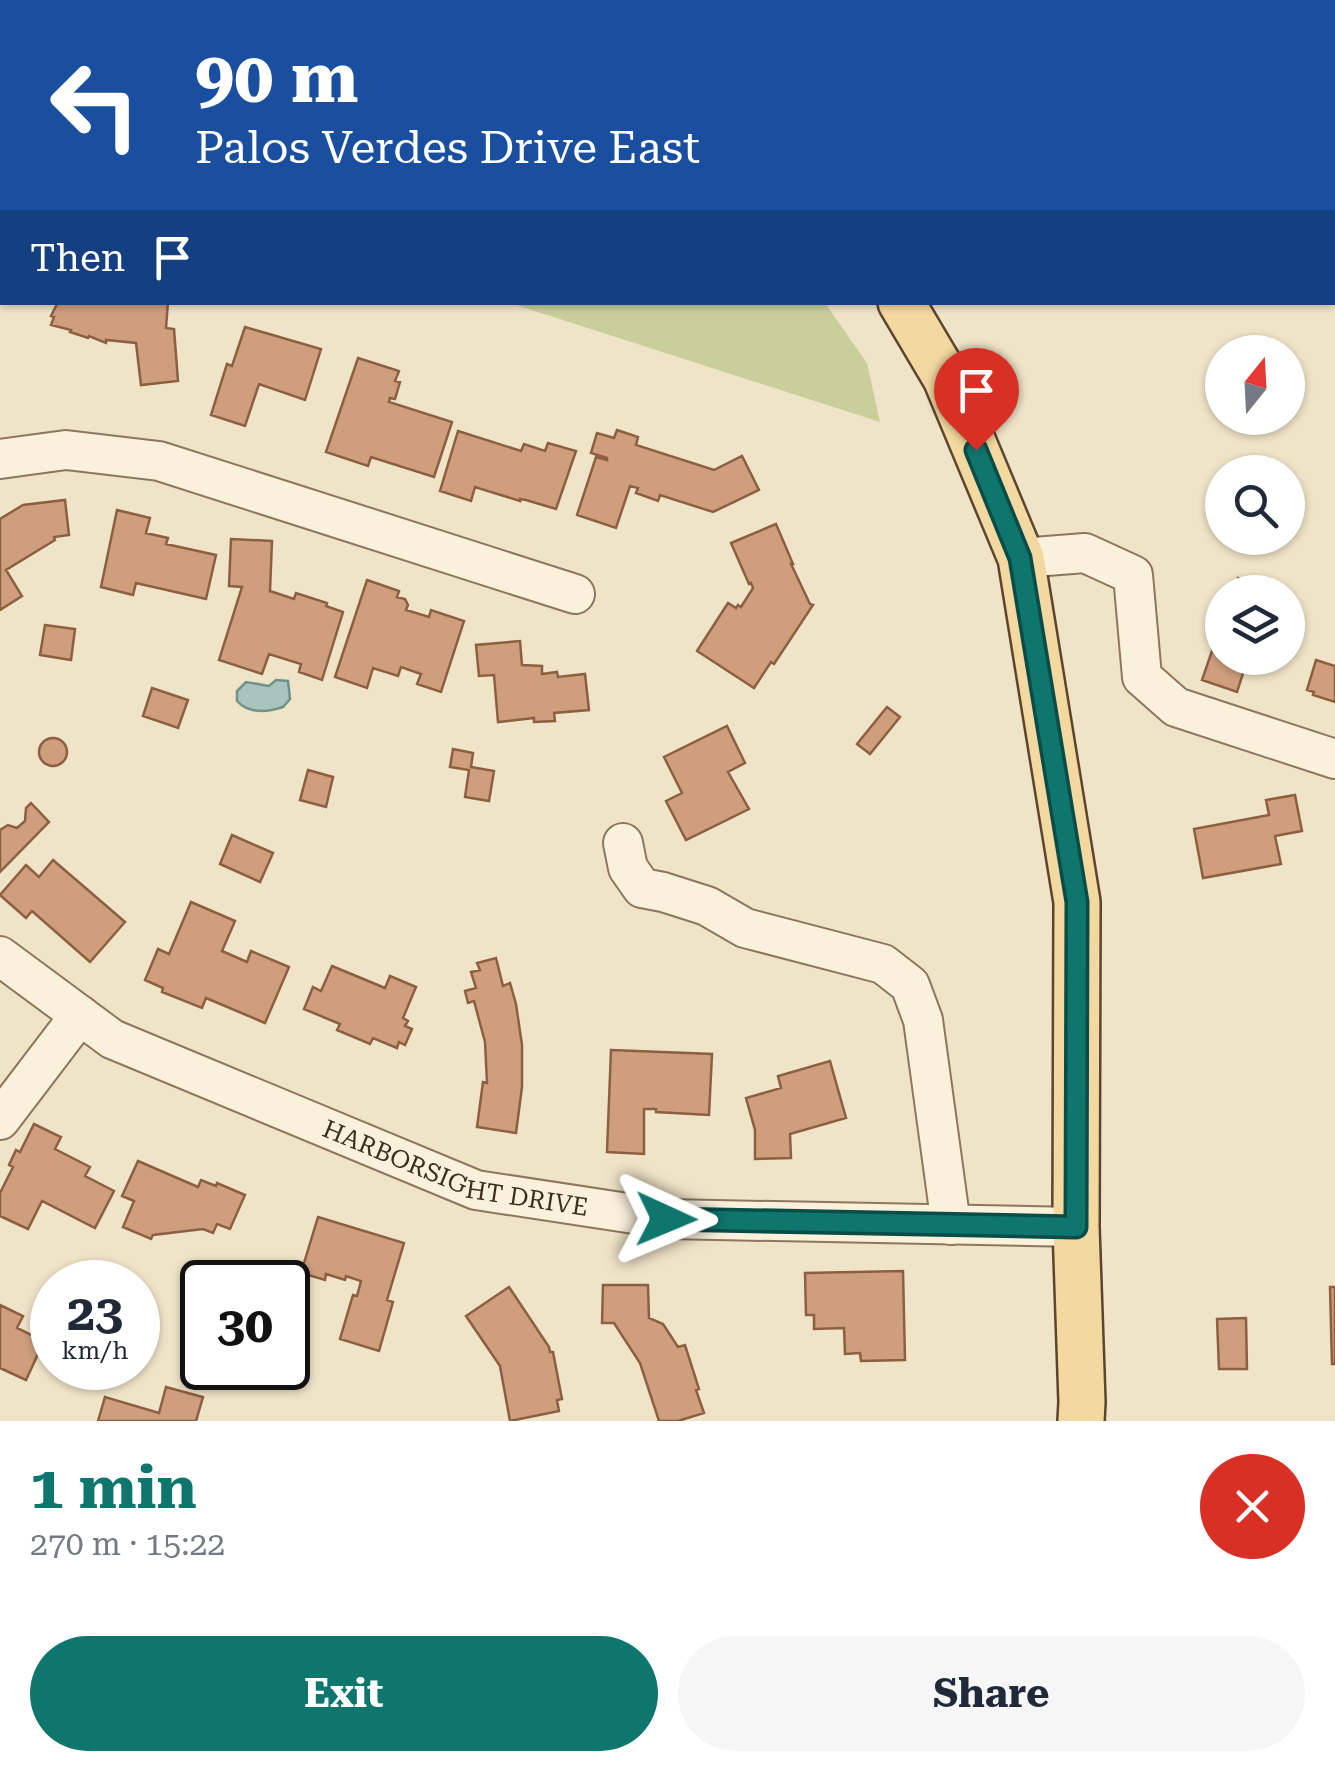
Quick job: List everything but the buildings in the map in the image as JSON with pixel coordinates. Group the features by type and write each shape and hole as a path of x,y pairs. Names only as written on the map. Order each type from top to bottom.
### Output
{"main road":[{"path":"903,305 946,378 1020,558 1077,902 1076,1227 1081,1421"}],"street":[{"path":"0,459 66,450 158,461 575,594"},
{"path":"1020,558 1085,553 1133,575 1142,677 1176,708 1335,759"},
{"path":"623,844 628,868 642,888 708,906 745,928 882,964 910,985 923,1020 951,1224"},
{"name":"HARBORSIGHT DRIVE","path":"0,956 112,1039 476,1190 666,1219 1076,1227"},
{"path":"0,1120 80,1015"}],"green space":[{"path":"516,305 826,305 867,363 880,422"}],"water":[{"path":"276,680 288,681 290,699 283,707 259,711 237,701 237,691 246,682 269,686"}],"route":[{"path":"666,1219 1076,1227 1077,902 1020,558 976,450"}]}
